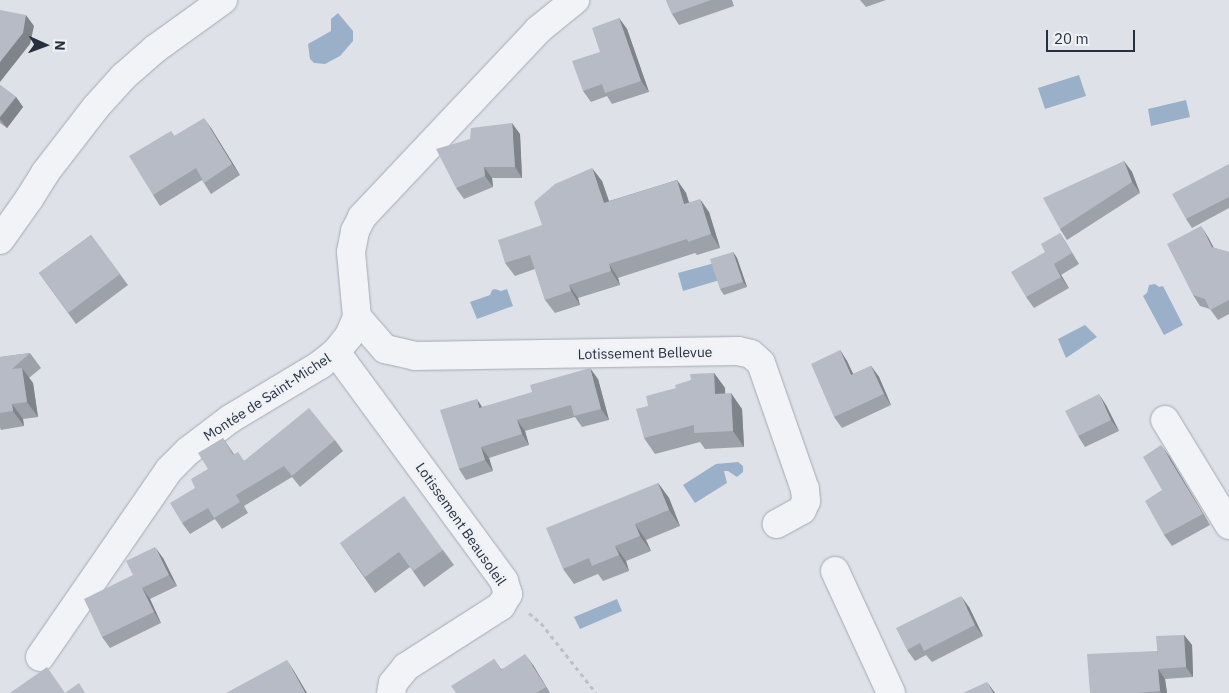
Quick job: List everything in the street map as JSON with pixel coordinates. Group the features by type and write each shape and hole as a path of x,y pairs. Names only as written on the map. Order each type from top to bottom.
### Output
{"street":[{"path":"0,240 30,199 45,173 96,107 123,77 155,49 223,0"},
{"path":"357,317 351,252 355,231 362,216 538,30 575,0"},
{"name":"Montée de Saint-Michel","path":"40,657 169,470 188,451 230,419 320,365 336,352 349,336 357,317"},
{"name":"Lotissement Bellevue","path":"357,317 385,349 415,356 738,351 751,354 761,363 805,489 806,501 802,510 777,524"},
{"name":"Lotissement Beausoleil","path":"336,352 504,580 508,594 501,606 406,667 393,683 390,693"},
{"path":"1165,420 1229,525"},
{"path":"835,571 891,693"}],"path":[{"path":"508,594 541,623 596,693"}],"water":[{"path":"338,13 353,31 353,41 340,56 325,64 314,63 310,59 308,44 331,31 331,19"},
{"path":"1079,75 1086,96 1045,109 1038,88"},
{"path":"1186,100 1190,117 1151,126 1148,109"},
{"path":"718,262 723,279 683,291 678,273"},
{"path":"1155,284 1159,287 1163,286 1183,325 1164,335 1143,296 1147,293 1149,285"},
{"path":"507,289 513,306 477,319 470,302 490,295 492,290 501,291"},
{"path":"1085,325 1097,337 1066,358 1058,339"},
{"path":"738,462 743,466 743,472 737,477 728,471 724,471 727,483 695,503 683,485 716,464"},
{"path":"617,599 622,611 580,629 574,617"}],"building":[{"path":"666,0 711,0 672,14"},
{"path":"0,10 26,15 23,33 0,62"},
{"path":"619,18 641,81 605,93 602,84 583,91 572,61 600,52 592,28"},
{"path":"0,85 16,97 0,117"},
{"path":"204,118 232,164 204,183 196,168 153,195 129,156 171,131 174,136"},
{"path":"512,123 515,167 484,167 485,176 456,188 436,149 470,139 471,128"},
{"path":"1124,161 1132,182 1060,229 1043,198"},
{"path":"1229,164 1229,197 1186,219 1172,194"},
{"path":"592,168 604,203 677,180 684,204 700,199 711,234 688,242 687,239 609,264 611,271 569,285 571,291 545,300 530,255 505,263 498,240 542,225 534,202 555,184"},
{"path":"1201,226 1212,247 1229,252 1229,300 1210,310 1205,299 1193,295 1167,244"},
{"path":"1060,233 1072,253 1054,264 1061,277 1026,297 1011,272 1045,252 1041,244"},
{"path":"91,235 120,274 68,313 39,273"},
{"path":"733,252 743,282 720,289 710,259"},
{"path":"840,350 851,375 871,366 884,394 834,417 811,364"},
{"path":"30,353 12,369 22,368 27,402 12,404 13,411 0,413 0,357"},
{"path":"590,368 601,409 574,416 571,405 517,420 522,434 481,447 485,460 459,469 440,410 477,399 479,408 532,392 530,385"},
{"path":"714,373 715,394 731,393 733,431 694,433 694,425 644,438 636,409 648,406 646,396 676,388 675,385 691,380 690,374"},
{"path":"1099,394 1111,420 1078,436 1065,411"},
{"path":"309,408 335,440 292,476 284,466 236,495 240,502 214,518 208,508 182,523 170,503 195,488 191,479 208,469 198,453 223,438 233,455 238,452 244,461"},
{"path":"1161,445 1203,514 1164,535 1145,501 1162,490 1143,457"},
{"path":"658,483 669,510 635,524 640,536 615,546 619,555 592,566 589,558 563,569 546,528"},
{"path":"404,496 443,550 413,571 399,552 365,577 340,543"},
{"path":"155,547 169,575 142,588 154,612 102,637 84,599 133,575 126,561"},
{"path":"961,596 975,625 924,651 920,643 907,650 896,628"},
{"path":"1184,635 1186,667 1158,669 1160,691 1090,693 1087,654 1157,651 1158,659 1156,636"},
{"path":"525,654 546,687 536,693 456,693 451,686 494,659 501,670"},
{"path":"287,660 305,693 226,693"},
{"path":"47,667 65,693 10,693"},
{"path":"987,682 993,693 963,693"},
{"path":"79,683 85,693 65,693"}]}
